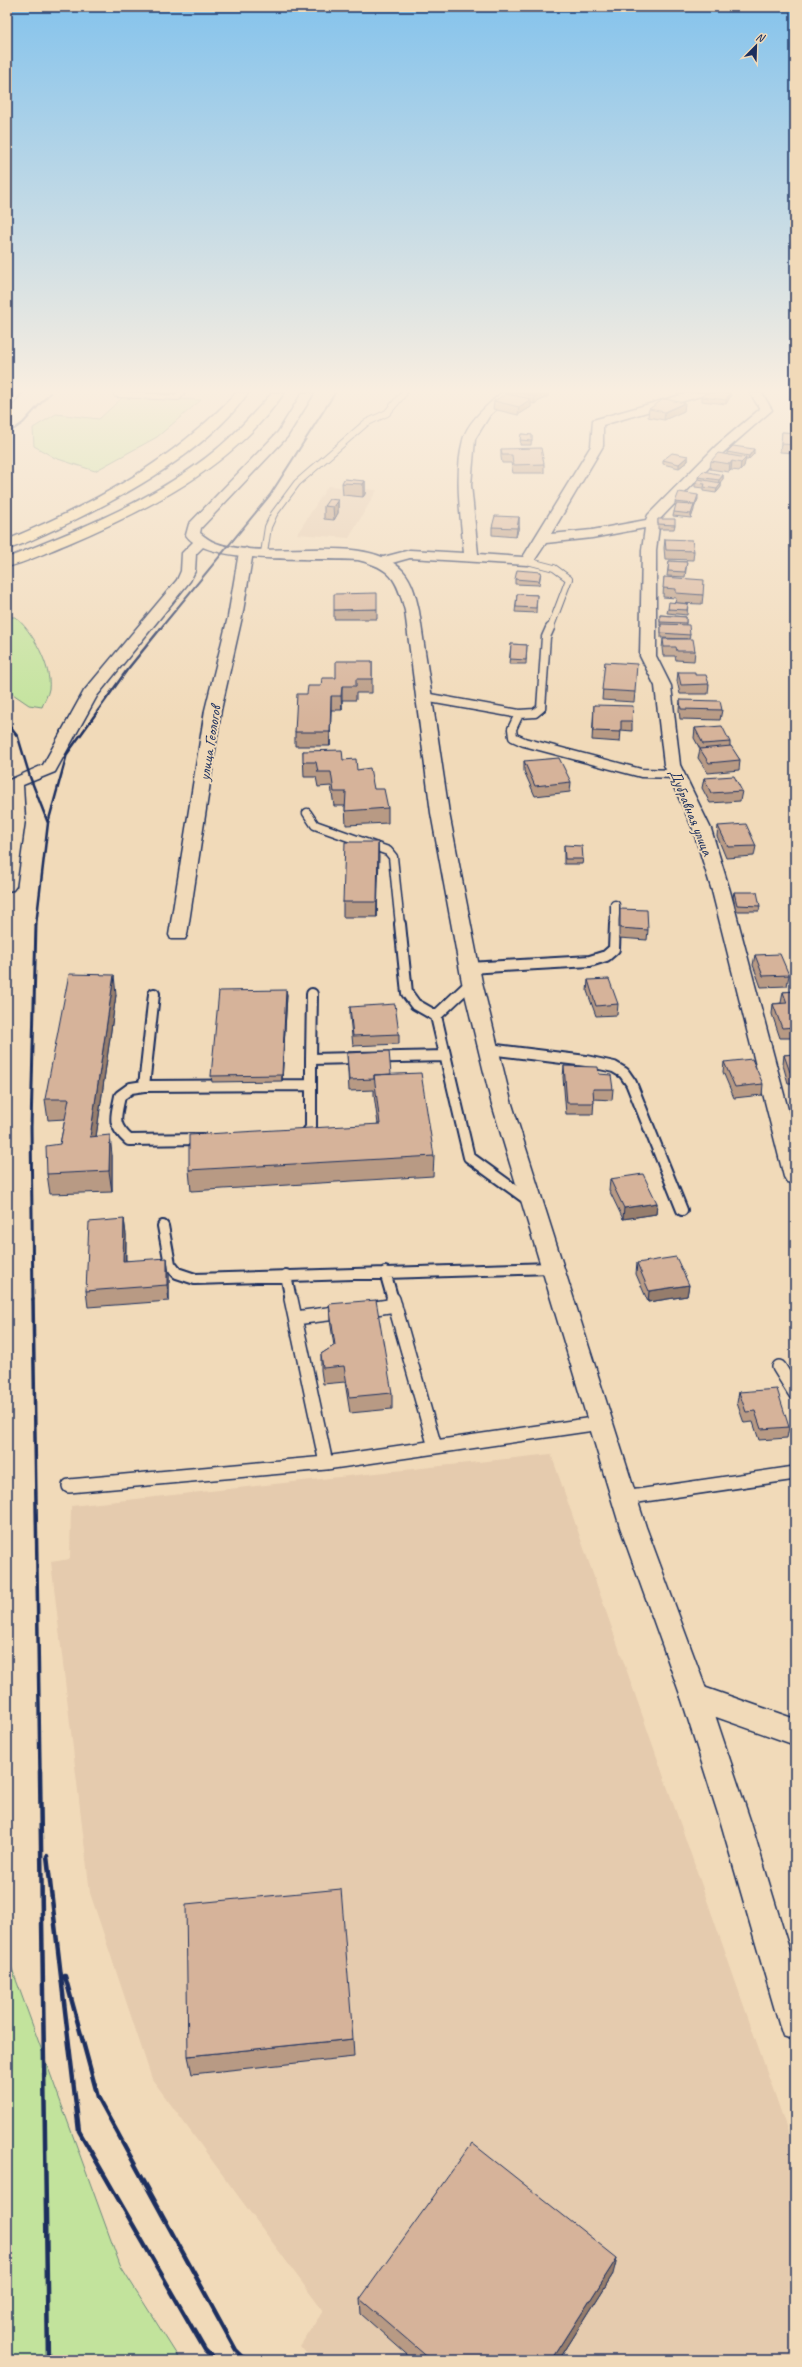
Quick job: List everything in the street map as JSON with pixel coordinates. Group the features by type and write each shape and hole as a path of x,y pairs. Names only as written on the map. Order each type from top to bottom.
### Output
{"highway":[{"path":"7,545 60,523 99,503"},
{"path":"7,563 74,537 143,503"}],"street":[{"path":"217,503 194,527 193,536 200,543 223,550 351,556 381,562 398,573 407,591 412,611 440,813 471,975 489,1049 531,1202 551,1268 624,1498 695,1697 736,1823 795,2024"},
{"path":"467,503 471,558"},
{"path":"381,562 410,554 527,561 562,503"},
{"name":"Дубравная улица","path":"667,503 653,518 649,550 648,656 663,686 672,765 702,829 721,892 795,1178"},
{"path":"541,539 592,534 653,523"},
{"path":"7,886 16,820 14,783 49,768 90,694 183,581 188,571 189,553 200,543"},
{"name":"улица Геологов","path":"178,935 213,710 235,617 255,552"},
{"path":"695,1697 795,1732"}],"lane":[{"path":"255,552 274,514 282,503"},
{"path":"424,697 519,714 535,713 541,708 546,638 563,598 569,579 554,568 527,561"},
{"path":"519,714 512,730 513,737 524,742 641,774 677,774"},
{"path":"307,813 315,825 353,840 388,851 393,857 407,993 415,1004 436,1016 469,1157 531,1202"},
{"path":"436,1016 471,975 590,961 606,956 614,949 615,905"},
{"path":"144,1086 154,994"},
{"path":"293,1137 306,1134 311,1128 312,994"},
{"path":"489,1049 586,1061 614,1067 624,1073 631,1083 682,1210"},
{"path":"311,1059 445,1056"},
{"path":"215,1138 129,1140 119,1131 115,1121 120,1096 131,1088 144,1086 311,1085"},
{"path":"162,1226 170,1264 177,1273 195,1278 551,1268"},
{"path":"385,1272 435,1447"},
{"path":"286,1275 326,1463"},
{"path":"295,1318 395,1306"},
{"path":"779,1367 795,1393"},
{"path":"69,1486 326,1463 600,1423"},
{"path":"624,1498 795,1473"}],"shaded area":[{"path":"317,503 369,503 349,538 297,534"},
{"path":"551,1454 795,2152 795,2360 312,2360 300,2346 323,2311 152,2079 90,1893 51,1562 70,1559 71,1506"}],"green space":[{"path":"7,617 15,617 28,631 40,650 44,660 49,680 49,689 42,707 29,705 7,690"},
{"path":"7,1955 120,2265 180,2360 7,2360"}],"building":[{"path":"326,503 336,503 333,507 324,506"},
{"path":"676,504 694,505 691,514 674,512"},
{"path":"495,516 519,517 517,528 492,527"},
{"path":"658,519 675,519 675,525 658,524"},
{"path":"665,539 692,540 694,551 666,550"},
{"path":"669,561 687,562 685,572 668,571"},
{"path":"517,570 541,572 539,581 515,579"},
{"path":"664,577 704,580 703,595 676,593 676,589 663,588"},
{"path":"377,593 377,609 334,610 334,594"},
{"path":"517,594 537,595 536,608 516,607"},
{"path":"669,602 688,604 687,610 668,609"},
{"path":"660,615 686,617 686,623 660,622"},
{"path":"661,624 689,625 690,635 661,633"},
{"path":"663,639 693,639 695,651 677,651 676,647 664,647"},
{"path":"511,644 527,645 526,660 510,659"},
{"path":"336,661 372,661 372,679 356,679 356,686 342,686 341,696 331,696 330,732 295,732 297,694 307,694 308,686 321,686 322,678 336,678"},
{"path":"605,662 637,664 635,692 602,690"},
{"path":"678,672 695,672 695,675 706,675 709,684 681,685"},
{"path":"680,700 720,701 722,710 681,709"},
{"path":"594,705 633,706 632,721 621,721 621,732 593,731"},
{"path":"722,726 730,742 703,744 695,728"},
{"path":"731,746 740,760 709,763 700,749"},
{"path":"342,750 343,760 356,759 357,770 370,768 374,789 384,789 388,808 345,811 346,792 334,792 331,772 318,772 316,762 303,762 303,751"},
{"path":"559,758 571,782 535,786 524,761"},
{"path":"734,776 742,791 711,793 704,778"},
{"path":"746,824 756,846 728,847 718,826"},
{"path":"345,842 378,842 377,902 343,902"},
{"path":"564,845 582,846 583,859 565,859"},
{"path":"734,892 757,892 760,906 737,905"},
{"path":"620,909 647,910 648,930 620,928"},
{"path":"780,954 789,975 763,976 755,955"},
{"path":"69,974 114,975 90,1137 110,1135 109,1171 47,1174 46,1146 60,1144 69,1099 45,1099"},
{"path":"609,979 618,1004 596,1006 588,980"},
{"path":"286,990 282,1075 211,1076 219,991"},
{"path":"795,991 795,1027 782,1028 773,1004 787,1003 783,992"},
{"path":"395,1004 399,1034 353,1036 350,1007"},
{"path":"389,1051 391,1074 374,1075 374,1079 349,1080 347,1053"},
{"path":"795,1054 795,1072 790,1072 784,1055"},
{"path":"752,1059 763,1084 735,1087 724,1062"},
{"path":"564,1066 598,1067 599,1074 611,1075 613,1089 593,1089 594,1103 567,1103"},
{"path":"421,1073 434,1156 189,1170 189,1135 380,1124 374,1075"},
{"path":"643,1174 657,1203 624,1208 610,1179"},
{"path":"124,1219 123,1261 167,1258 167,1285 86,1291 89,1222"},
{"path":"676,1257 689,1285 649,1291 637,1263"},
{"path":"376,1300 392,1393 349,1397 344,1366 323,1368 321,1354 335,1345 329,1304"},
{"path":"777,1389 789,1427 761,1429 755,1411 746,1412 739,1392"},
{"path":"341,1889 353,2039 188,2056 186,1904"},
{"path":"472,2143 617,2258 552,2360 431,2360 360,2299"}],"railway":[{"path":"160,629 263,503"},
{"path":"48,823 67,754 127,670 161,628"},
{"path":"7,723 18,737 30,777 48,823"},
{"path":"36,925 48,823"},
{"path":"33,1300 31,1127 36,924"},
{"path":"33,1299 40,1772"},
{"path":"40,1771 48,2360"},
{"path":"47,1856 79,2131 205,2350 215,2360"},
{"path":"65,1976 98,2097 236,2350 246,2360"}]}
